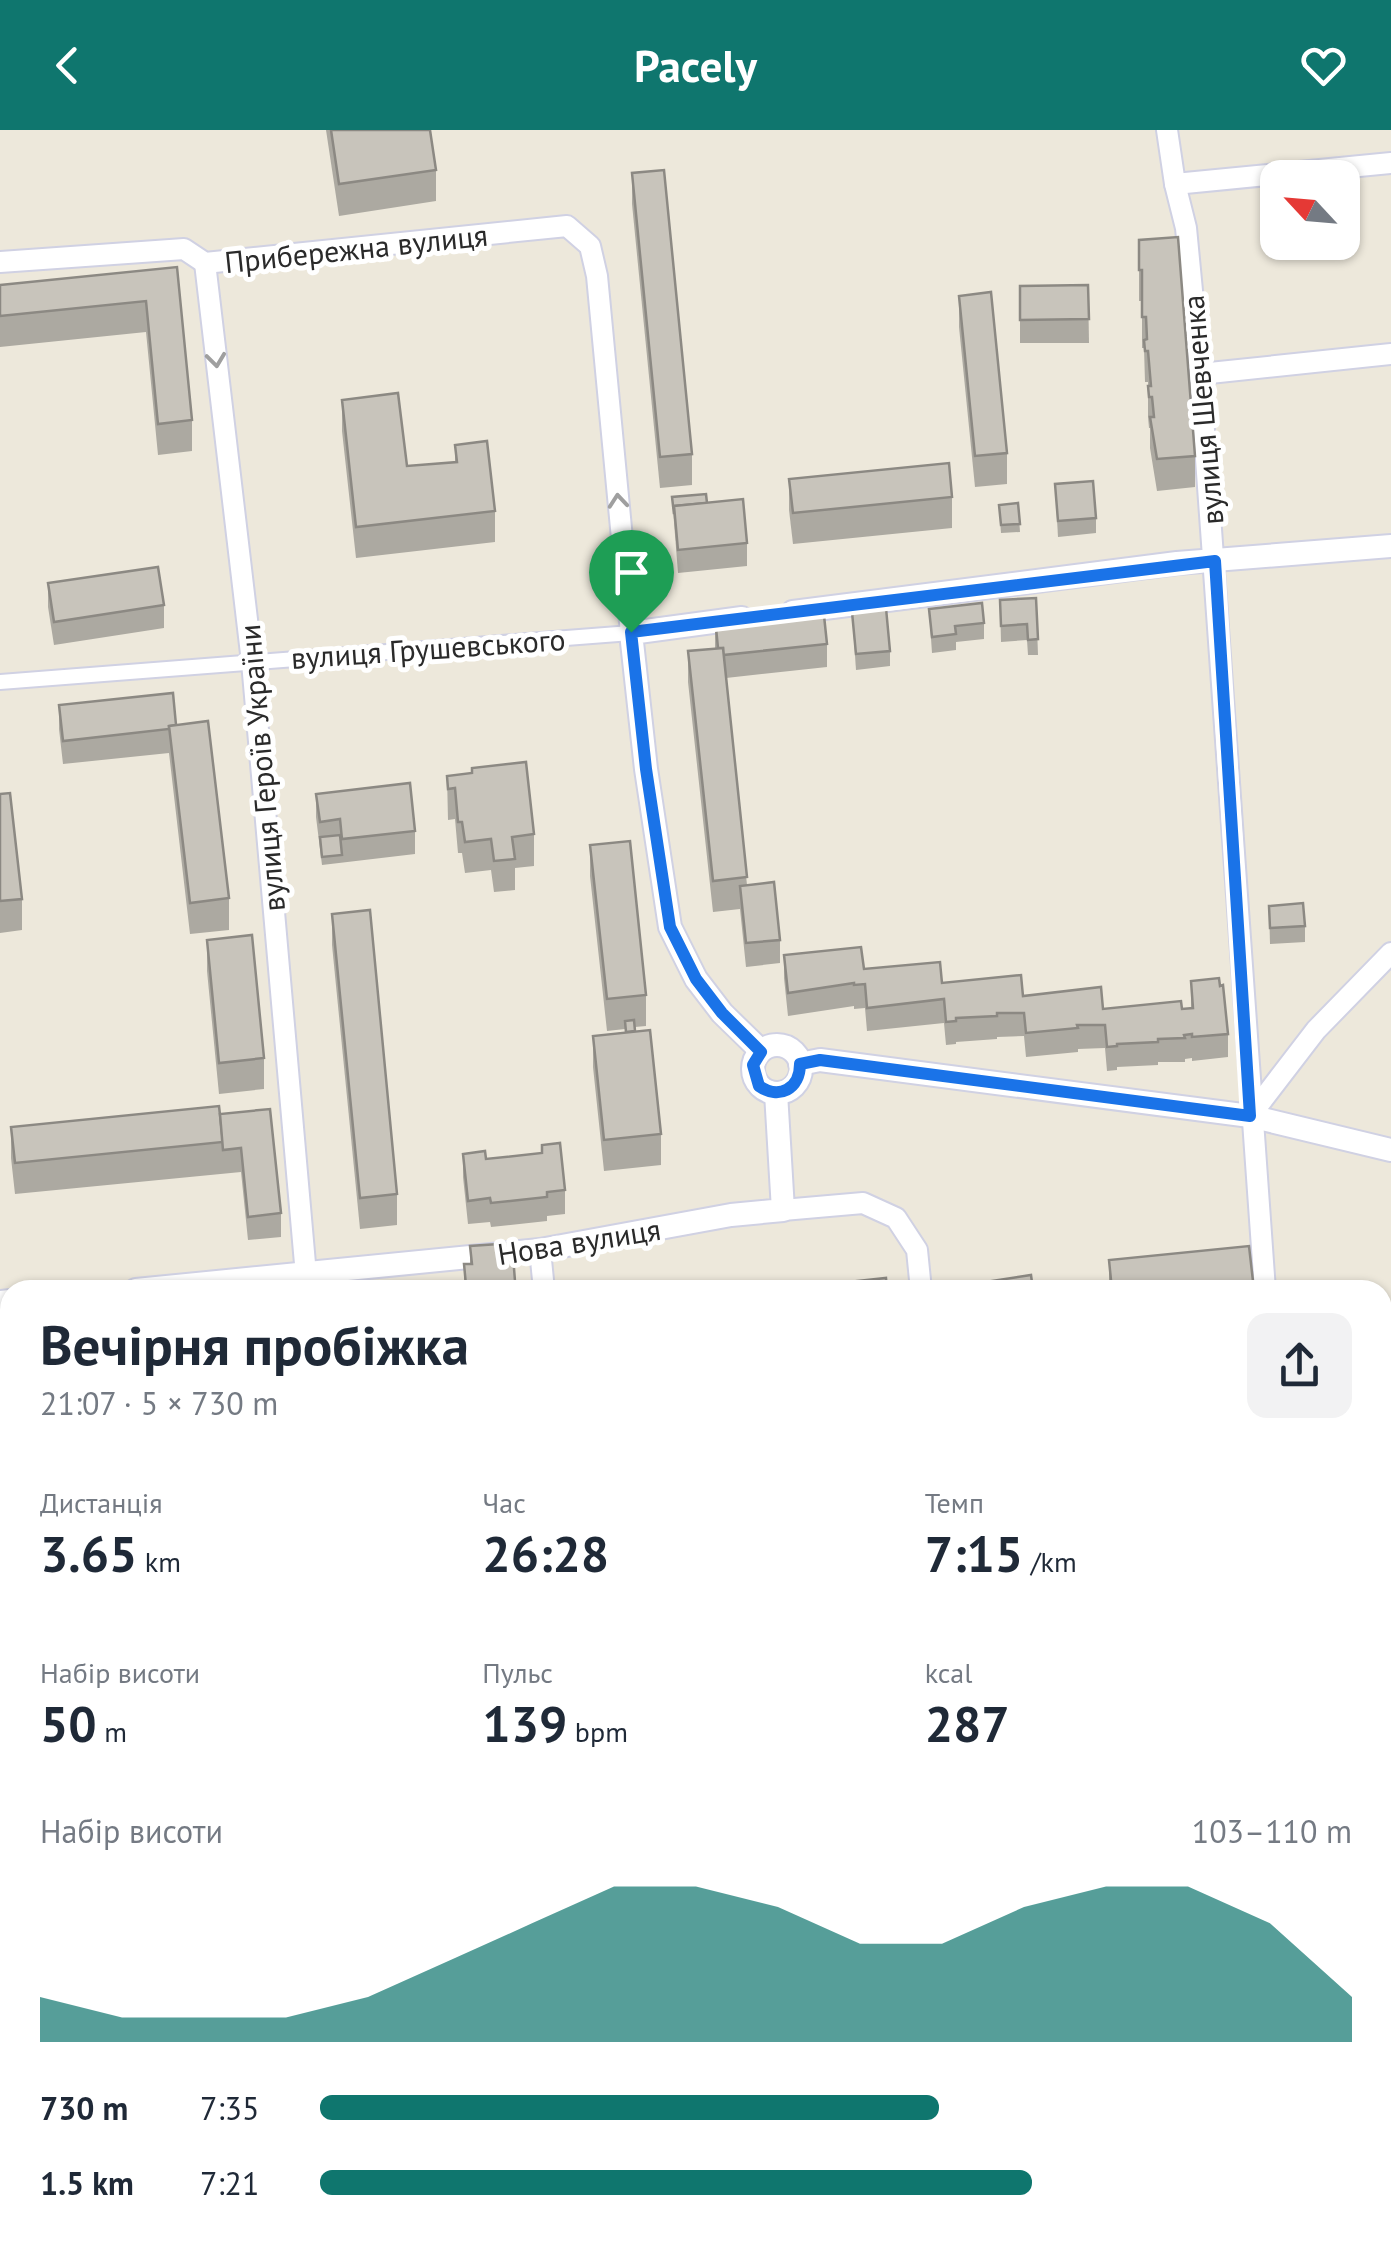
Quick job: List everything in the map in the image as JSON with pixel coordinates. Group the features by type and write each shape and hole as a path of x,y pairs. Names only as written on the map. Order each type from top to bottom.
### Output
{"street":[{"name":"вулиця Шевченка","path":"1167,130 1186,228 1200,374 1264,1280"},
{"path":"1175,184 1391,163"},
{"name":"Прибережна вулиця","path":"0,262 184,249 205,264 567,226 590,246 596,276 631,632"},
{"name":"вулиця Героїв України","path":"205,264 252,662 306,1274"},
{"path":"1200,374 1391,354"},
{"name":"вулиця Грушевського","path":"0,682 631,632 1215,561 1391,546"},
{"path":"631,632 646,769 670,927 696,979 722,1013 761,1052"},
{"path":"1250,1116 1316,1030 1391,953"},
{"path":"768,1047 792,1050 800,1064 794,1086 776,1093 766,1091 755,1080 753,1065 768,1047"},
{"path":"800,1064 820,1060 1250,1116 1391,1150"},
{"path":"776,1093 783,1210"},
{"name":"Нова вулиця","path":"242,1280 540,1250 730,1215 863,1203 896,1218 917,1250 921,1280"},
{"path":"540,1250 543,1280"}],"building":[{"path":"331,130 430,130 436,170 339,184"},
{"path":"664,170 692,454 660,457 632,173"},
{"path":"1178,237 1195,456 1157,459 1150,417 1154,417 1144,340 1146,317 1142,317 1139,240"},
{"path":"177,267 192,420 158,424 146,301 0,316 0,285"},
{"path":"1088,285 1089,319 1020,320 1020,286"},
{"path":"991,292 1007,453 975,456 959,296"},
{"path":"398,393 407,466 457,462 455,445 487,441 495,511 356,527 342,400"},
{"path":"949,463 952,497 793,513 789,479"},
{"path":"1093,481 1096,518 1058,521 1055,484"},
{"path":"706,494 707,503 674,506 674,514 672,497"},
{"path":"743,499 747,543 678,550 674,506"},
{"path":"1018,503 1020,524 1001,525 999,505"},
{"path":"158,567 164,605 54,622 48,583"},
{"path":"1036,598 1038,639 1028,640 1027,624 1001,626 1000,600"},
{"path":"982,603 984,623 955,626 956,634 932,637 929,609"},
{"path":"823,606 827,644 723,655 723,648 718,648 715,617"},
{"path":"886,608 890,651 856,654 852,612"},
{"path":"723,648 747,877 713,881 688,651"},
{"path":"173,693 176,725 169,729 63,741 59,705"},
{"path":"208,721 229,898 190,903 169,726"},
{"path":"526,762 534,834 512,837 515,859 494,861 491,839 465,842 462,822 458,822 455,788 448,789 447,776 472,773 472,768"},
{"path":"410,783 415,831 342,839 340,819 320,822 316,794"},
{"path":"10,793 22,899 0,901 0,794"},
{"path":"340,835 342,855 322,857 320,837"},
{"path":"630,841 646,995 607,999 590,845"},
{"path":"774,882 780,940 746,943 740,886"},
{"path":"1303,903 1305,926 1270,928 1269,906"},
{"path":"370,910 397,1194 360,1198 332,914"},
{"path":"252,935 264,1058 219,1063 207,940"},
{"path":"861,947 864,969 940,962 942,983 1021,975 1023,996 1101,987 1103,1009 1181,1001 1182,1009 1193,1008 1191,981 1219,978 1228,1034 1192,1034 1107,1047 1105,1025 1026,1033 1024,1013 997,1013 946,1022 944,999 867,1008 865,984 788,993 784,955"},
{"path":"634,1020 635,1031 626,1032 625,1021"},
{"path":"650,1030 661,1134 604,1140 593,1036"},
{"path":"219,1106 223,1142 15,1163 11,1127"},
{"path":"270,1109 281,1213 248,1217 241,1148 223,1150 220,1114"},
{"path":"560,1143 565,1190 547,1192 547,1197 491,1203 490,1198 468,1201 463,1154 485,1151 486,1159 542,1153 542,1145"},
{"path":"512,1243 515,1280 466,1280 464,1264 472,1264 470,1246"},
{"path":"1249,1246 1253,1280 1111,1280 1109,1260"},
{"path":"1031,1275 1032,1280 998,1280"}],"route":[{"path":"1215,561 1250,1116 820,1060 800,1064 798,1080 787,1091 772,1093 759,1086 753,1065 761,1052 722,1013 696,979 670,927 646,769 631,632 1215,561"}]}
